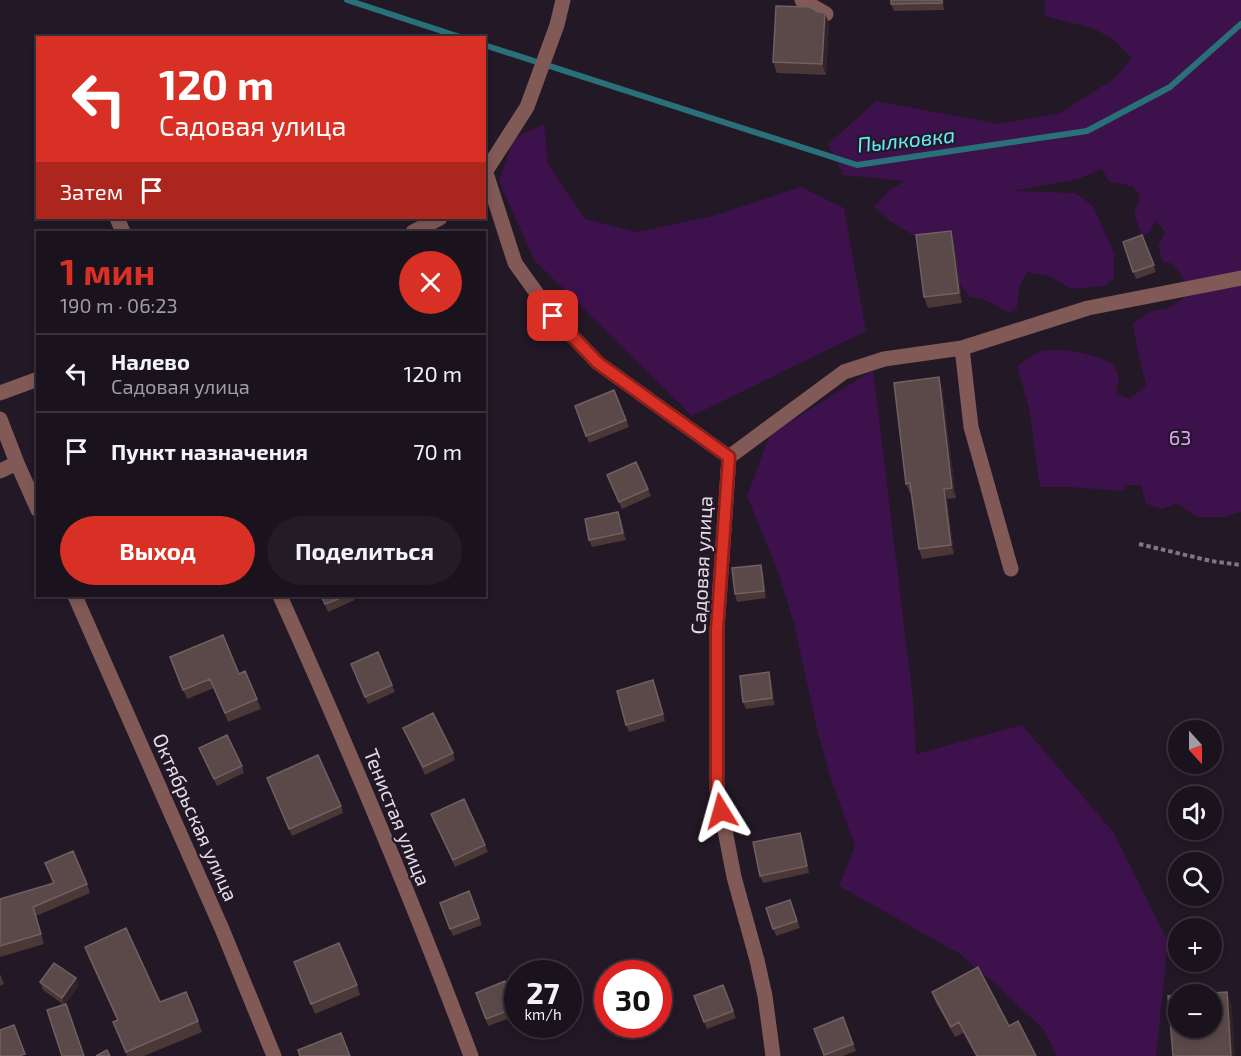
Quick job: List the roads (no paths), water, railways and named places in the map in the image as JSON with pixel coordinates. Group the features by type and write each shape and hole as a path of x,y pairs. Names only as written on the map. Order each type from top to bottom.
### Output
{"street":[{"path":"486,171 527,107 557,25 563,0"},
{"path":"802,0 826,14"},
{"path":"486,176 515,262 553,316 598,363 729,457 844,372 884,358 962,348 1088,308 1241,278"},
{"path":"416,231 438,219"},
{"path":"962,348 971,427 1011,569"},
{"path":"0,393 36,380"},
{"path":"0,419 36,506"},
{"name":"Садовая улица","path":"729,457 717,630 717,789 734,877 765,996 773,1056"},
{"path":"0,471 17,463"},
{"name":"Октябрьская улица","path":"75,597 222,929 274,1056"},
{"name":"Тенистая улица","path":"280,597 332,711 446,989 471,1056"}],"waterway":[{"name":"Пылковка","path":"347,0 457,36"},
{"name":"Пылковка","path":"486,46 857,165 1087,131 1170,87 1241,24"}],"park label":[{"name":"63","path":"1180,437"}]}
